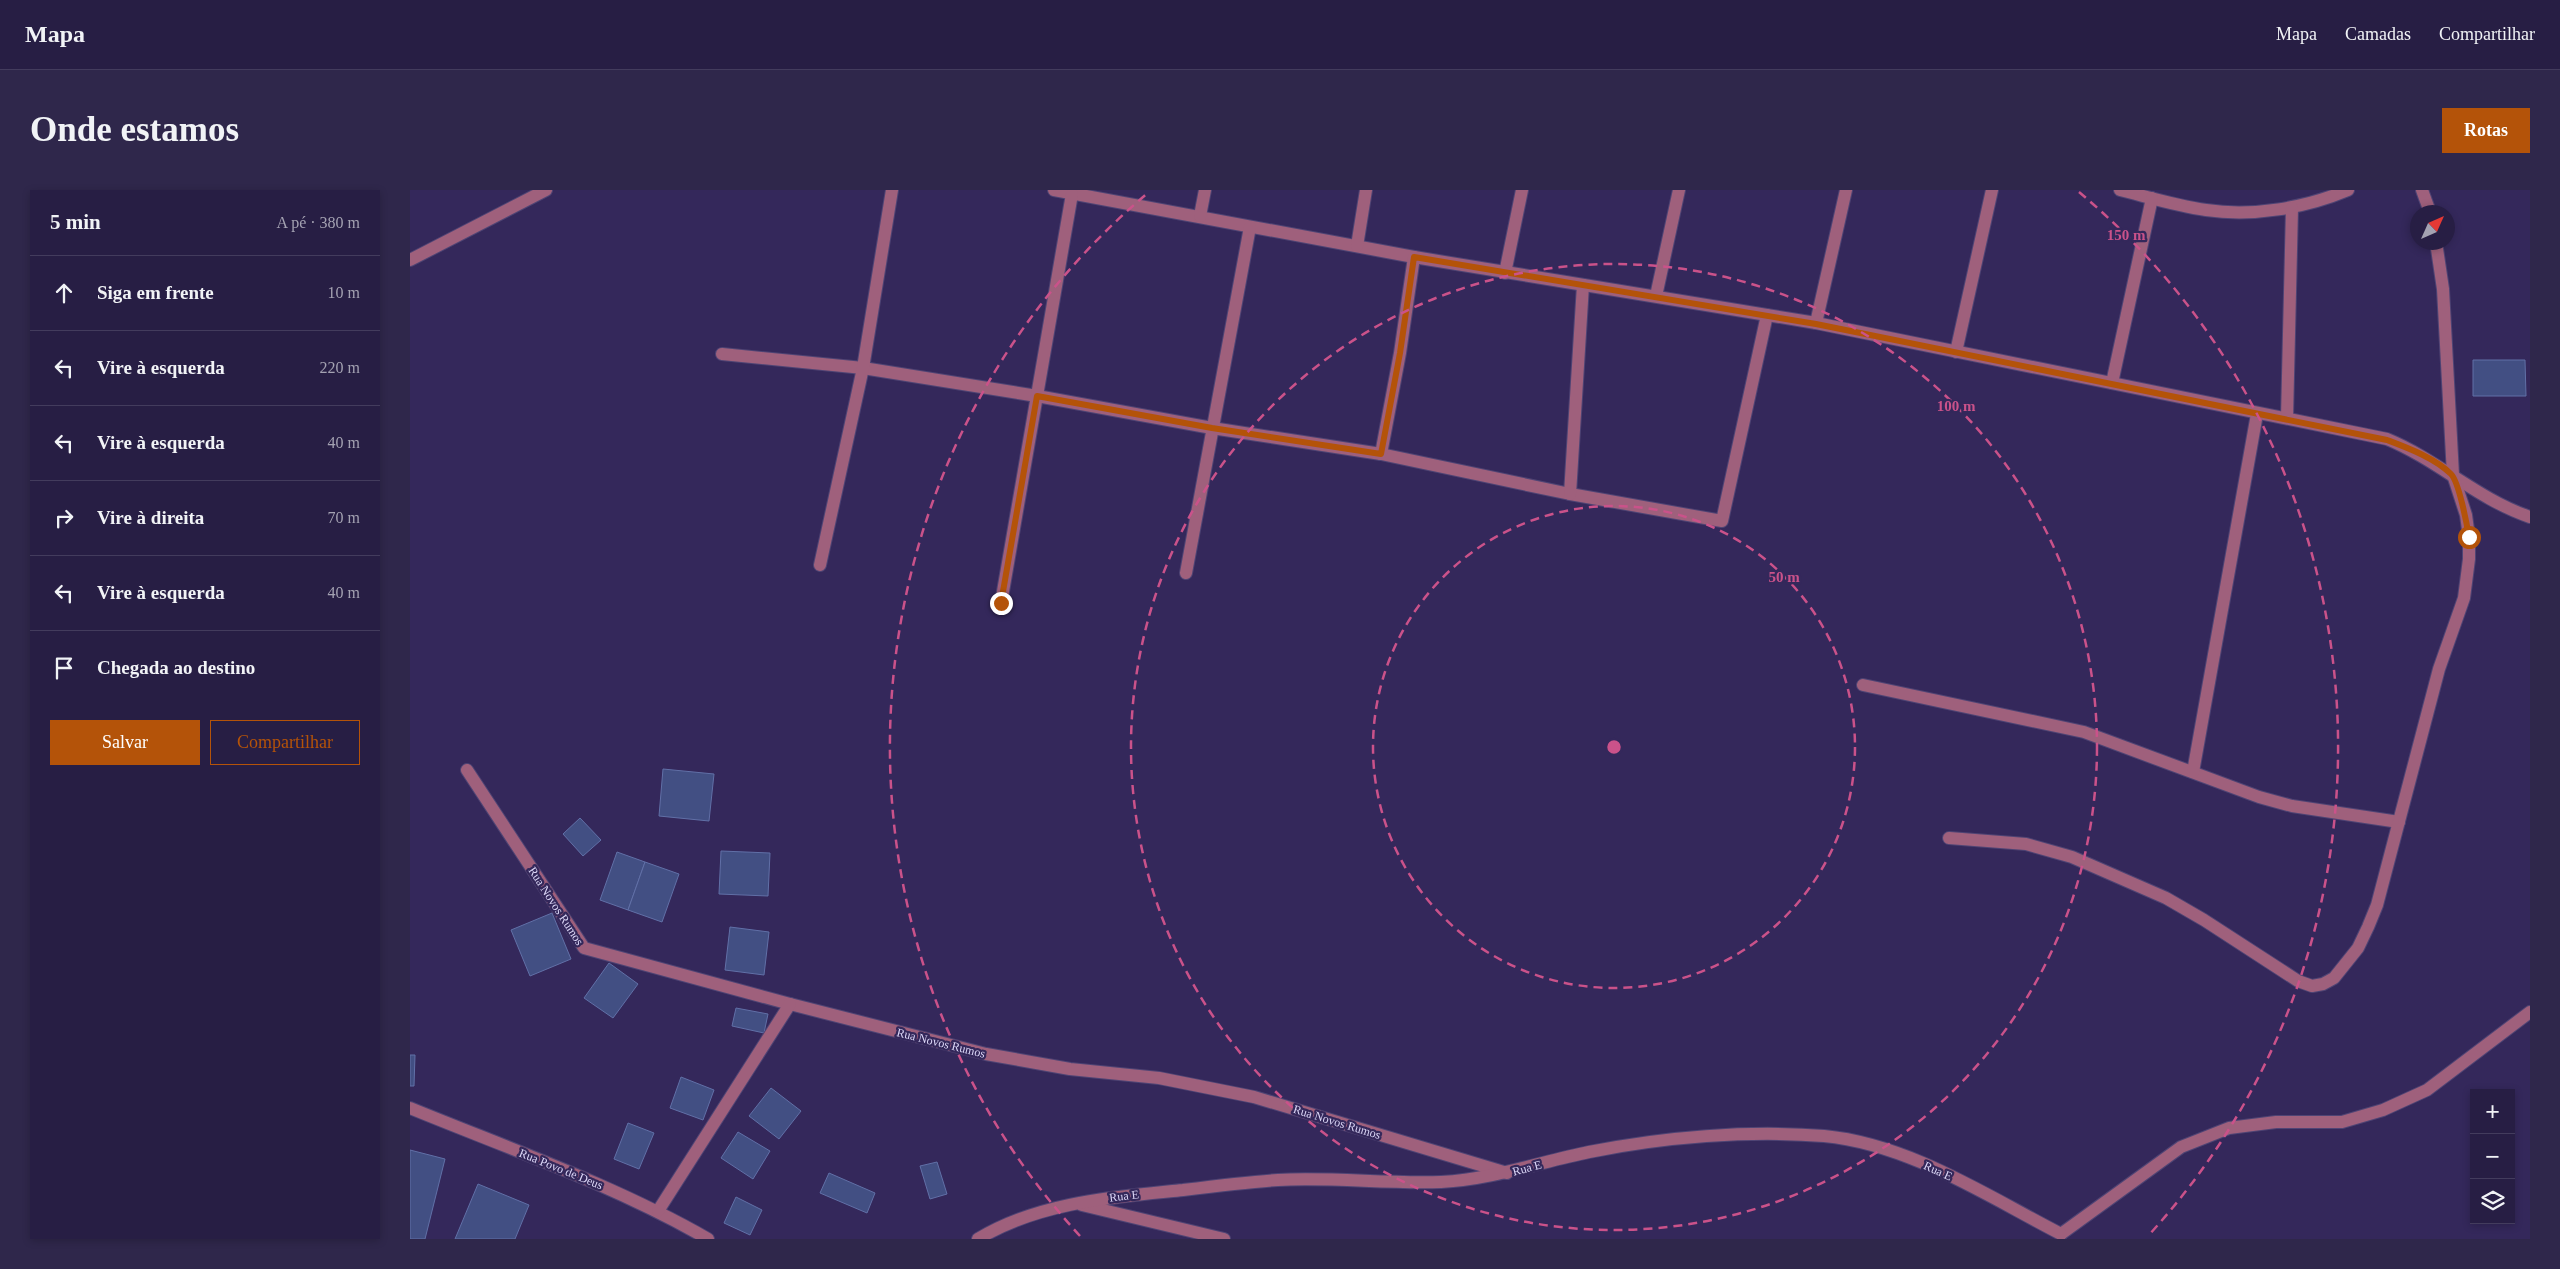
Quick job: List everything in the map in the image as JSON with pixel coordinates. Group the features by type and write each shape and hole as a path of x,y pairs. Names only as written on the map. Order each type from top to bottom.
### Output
{"street":[{"path":"410,260 546,190"},
{"path":"820,565 863,368 892,190"},
{"path":"1054,190 1414,257 1816,324 2257,414 2287,418 2387,440 2424,456 2479,495 2505,508 2530,517"},
{"path":"1200,216 1205,190"},
{"path":"1357,246 1366,190"},
{"path":"1505,273 1522,190"},
{"path":"1656,296 1679,190"},
{"path":"1816,324 1846,190"},
{"path":"1956,352 1992,190"},
{"path":"2120,190 2207,210 2244,212 2292,208 2348,190"},
{"path":"2422,190 2427,205"},
{"path":"1001,603 1072,194"},
{"path":"2112,383 2152,198"},
{"path":"2287,418 2292,208"},
{"path":"1186,573 1250,227"},
{"path":"1950,838 2026,844 2072,857 2166,898 2204,920 2298,981 2312,986 2322,984 2334,978 2358,948 2377,905 2436,678 2464,598 2469,559 2469,537 2466,515 2453,475 2443,289 2437,250"},
{"path":"1381,454 1400,353 1414,257"},
{"path":"1570,494 1583,285"},
{"path":"722,354 863,368 1037,396 1212,428 1381,454 1570,494 1722,521 1767,315"},
{"path":"2193,772 2257,414"},
{"path":"1863,685 2084,732 2259,797 2292,806 2399,822"},
{"name":"Rua Novos Rumos","path":"467,770 584,948 790,1004 986,1054 1070,1069 1159,1078 1254,1097 1507,1173"},
{"path":"658,1211 790,1004"},
{"path":"2062,1237 2180,1147 2229,1128 2276,1122 2342,1122 2382,1110 2427,1090 2530,1012"},
{"name":"Rua Povo de Deus","path":"410,1108 658,1211 708,1239"},
{"name":"Rua E","path":"978,1239 1027,1216 1075,1203 1118,1196 1279,1180 1442,1182 1507,1173 1590,1152 1695,1137 1763,1134 1827,1136 1891,1151 1946,1175 2062,1237"},
{"path":"1075,1203 1224,1239"}],"building":[{"path":"2473,360 2525,360 2526,396 2473,396"},
{"path":"663,769 714,774 709,821 659,816"},
{"path":"580,818 601,840 583,856 563,834"},
{"path":"721,851 770,853 768,896 719,894"},
{"path":"617,852 645,862 628,910 600,900"},
{"path":"645,862 679,874 662,922 628,910"},
{"path":"552,913 571,959 530,976 511,930"},
{"path":"730,927 769,932 764,975 725,970"},
{"path":"609,963 638,984 613,1018 584,998"},
{"path":"736,1008 768,1014 764,1033 732,1026"},
{"path":"410,1055 415,1055 414,1086 410,1086"},
{"path":"681,1077 714,1090 703,1120 670,1108"},
{"path":"771,1088 801,1111 779,1139 749,1116"},
{"path":"628,1123 654,1133 639,1169 614,1159"},
{"path":"738,1132 770,1151 753,1179 721,1158"},
{"path":"410,1150 445,1159 425,1239 410,1239"},
{"path":"937,1162 947,1194 930,1199 920,1166"},
{"path":"829,1173 875,1193 867,1213 820,1193"},
{"path":"478,1184 529,1205 515,1239 455,1239"},
{"path":"736,1197 762,1210 750,1235 724,1223"}],"route":[{"path":"1001,603 1037,396 1212,428 1381,454 1400,353 1414,257 1816,324 2257,414 2287,418 2387,440 2424,456 2453,475 2466,515 2469,537"}]}
